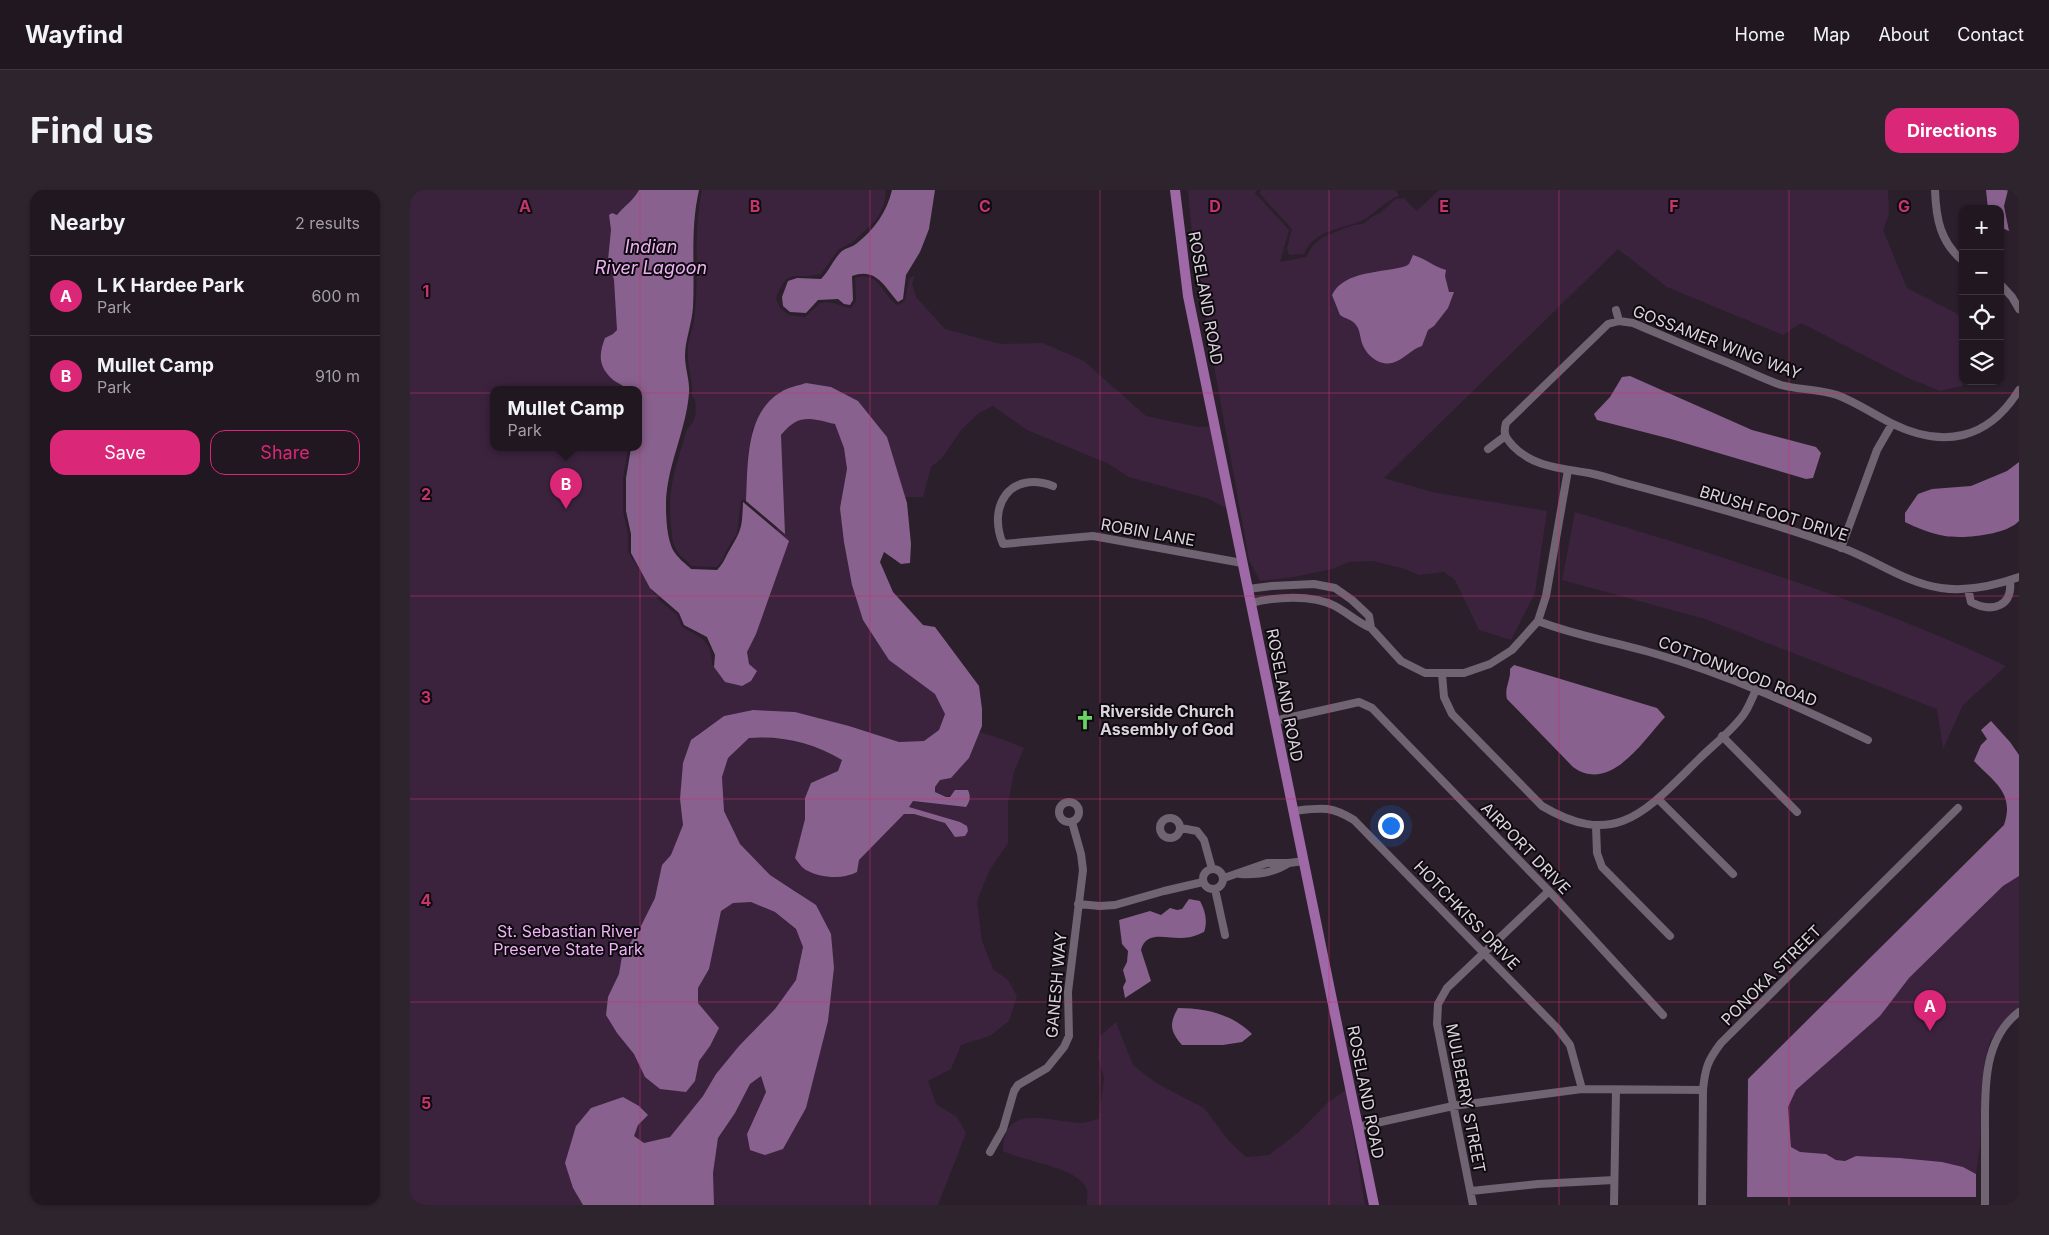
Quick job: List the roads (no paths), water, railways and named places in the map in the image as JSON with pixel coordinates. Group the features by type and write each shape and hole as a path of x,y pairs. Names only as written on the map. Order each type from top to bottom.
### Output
{"main road":[{"name":"ROSELAND ROAD","path":"1175,190 1188,296 1374,1205"}],"street":[{"path":"1935,190 1935,207 1940,230 1954,254 1959,258"},
{"path":"2004,288 2019,309"},
{"path":"1616,310 1619,321"},
{"name":"GOSSAMER WING WAY","path":"1504,437 1503,432 1506,423 1608,324 1619,321 1633,323 1780,384 1836,395 1892,424 1917,434 1935,437 1970,433 1992,422 2008,407 2019,390"},
{"path":"1841,548 1878,450 1892,424"},
{"path":"1251,603 1268,599 1287,598 1317,601 1333,605 1371,628 1401,661 1425,673 1464,673 1490,664 1512,650 1538,621 1546,596 1568,470 1536,463 1521,455 1504,437 1488,449"},
{"name":"BRUSH FOOT DRIVE","path":"1568,470 1590,473 1841,548 1917,582 1942,588 1968,589 1999,585 2019,577"},
{"name":"ROBIN LANE","path":"1053,486 1043,482 1015,485 1004,494 998,507 999,534 1003,544 1093,536 1242,563"},
{"path":"1968,589 1971,602 1988,608 1999,606 2007,600 2011,591 2010,580"},
{"path":"1248,589 1314,584 1335,588 1352,600 1368,616 1371,628"},
{"path":"1286,585 1287,598"},
{"name":"COTTONWOOD ROAD","path":"1538,621 1560,630 1656,654 1707,671 1785,701 1868,740"},
{"path":"1442,674 1444,696 1452,714 1542,806 1560,817 1579,824 1596,826 1615,824 1632,818 1658,799 1744,714 1756,690"},
{"name":"AIRPORT DRIVE","path":"1274,722 1359,702 1365,703 1372,708 1549,892 1663,1015"},
{"path":"1722,736 1797,812"},
{"path":"1658,799 1733,874"},
{"name":"HOTCHKISS DRIVE","path":"1293,811 1323,808 1340,811 1354,820 1557,1028 1570,1045 1582,1089"},
{"name":"PONOKA STREET","path":"1702,1205 1703,1090 1704,1072 1708,1060 1721,1043 1958,808"},
{"name":"GANESH WAY","path":"990,1152 1004,1129 1014,1091 1018,1085 1047,1068 1064,1047 1069,1036 1068,992 1083,870 1081,854 1072,822"},
{"path":"1596,826 1597,852 1602,866 1670,936"},
{"path":"1180,828 1197,831 1204,840 1212,869"},
{"path":"1224,878 1304,861"},
{"path":"1203,882 1205,874 1212,869 1218,870 1224,878"},
{"path":"1203,882 1208,888 1216,889 1222,884 1224,878"},
{"path":"1078,904 1115,906 1164,891 1203,882"},
{"path":"1216,889 1225,935"},
{"name":"MULBERRY STREET","path":"1474,1205 1437,1024 1438,1004 1447,988 1549,892"},
{"path":"1985,1205 1985,1088 1988,1062 1996,1039 2010,1019 2019,1012"},
{"path":"1358,1126 1453,1106 1582,1089 1703,1090"},
{"path":"1614,1205 1616,1090"},
{"path":"1470,1191 1538,1184 1614,1180"}],"water":[{"name":"Indian River Lagoon","path":"639,190 699,190 694,234 693,307 685,356 689,393 667,491 667,523 672,548 678,557 691,569 717,570 739,533 742,523 743,502 789,541 756,634 747,652 749,664 757,671 751,681 742,686 725,682 714,667 715,655 707,637 684,625 679,613 650,588 631,553 631,534 626,511 626,478 630,451 642,451 642,386 624,386 611,378 604,369 601,354 605,338 617,330 614,280 608,260 611,230 609,215 612,213 617,215"},
{"path":"892,190 935,190 929,229 920,252 906,275 903,299 898,302 879,280 867,274 860,274 852,276 853,300 850,305 844,304 838,299 818,300 806,313 790,312 783,306 782,297 788,281 797,278 821,279 842,251 856,244 874,227 887,206"},
{"path":"1986,190 2008,190 2004,206 1988,205"},
{"path":"2004,206 2009,231 2004,229"},
{"path":"1413,255 1446,270 1445,276 1449,292 1454,292 1448,308 1434,326 1428,330 1422,346 1396,362 1382,363 1374,359 1367,352 1357,327 1353,321 1340,315 1332,295 1338,287 1355,277 1406,266"},
{"path":"1630,376 1752,430 1816,447 1821,453 1813,478 1806,479 1671,439 1597,420 1594,414 1610,397 1622,377"},
{"path":"806,383 831,387 858,401 887,437 907,503 911,544 910,563 901,564 884,552 880,562 893,592 923,625 935,627 979,686 982,726 969,758 951,778 940,780 935,787 935,792 946,797 950,797 955,790 968,790 970,797 966,807 913,801 909,807 960,822 967,826 968,831 965,836 955,837 945,823 914,814 904,814 859,860 857,872 838,877 818,875 805,869 795,858 805,819 805,798 811,783 838,771 842,760 809,745 785,739 761,737 749,738 728,758 722,777 724,811 740,844 770,875 816,905 831,934 834,968 828,1021 806,1108 783,1149 765,1155 750,1150 747,1134 766,1092 761,1076 750,1084 735,1113 718,1138 713,1173 714,1205 583,1205 573,1188 565,1163 576,1126 591,1108 623,1097 639,1106 648,1115 638,1125 634,1136 644,1143 670,1137 703,1096 716,1074 739,1046 775,1009 796,980 803,947 796,929 775,912 751,902 733,903 721,911 709,969 698,988 698,1003 719,1028 710,1046 699,1061 695,1081 686,1092 660,1089 645,1077 634,1054 617,1033 606,1015 608,997 619,974 622,956 640,928 655,898 662,865 671,855 683,825 680,799 683,763 691,740 724,716 753,710 795,712 849,726 899,742 924,741 939,730 945,714 935,694 889,660 863,620 852,585 844,542 840,508 847,469 844,448 835,424 812,419 799,420 787,428 781,435 785,534 746,501 748,456 755,426 761,413 769,401 781,392"},
{"path":"2019,462 2019,521 2013,526 1995,533 1953,537 1920,529 1905,522 1905,513 1918,494 1932,489 1971,486 2007,471"},
{"path":"1514,665 1657,708 1665,717 1625,761 1613,769 1600,774 1587,774 1573,767 1507,699 1506,691 1510,669"},
{"path":"1991,721 2019,755 2019,876 2003,886 1909,978 1880,1016 1796,1090 1788,1107 1791,1147 1800,1152 1826,1154 1836,1160 1845,1161 1856,1156 1900,1158 1942,1162 1963,1167 1976,1174 1976,1197 1747,1197 1748,1079 2004,825 2007,814 2005,796 1995,782 1974,761 1981,745 1987,739 1981,730"},
{"path":"1189,899 1200,901 1202,904 1206,920 1204,932 1188,937 1158,937 1148,940 1141,950 1151,981 1125,998 1123,987 1126,981 1123,970 1127,962 1128,951 1122,944 1119,920 1150,911 1161,915 1170,908 1182,909"},
{"path":"1178,1008 1198,1009 1227,1017 1252,1034 1242,1042 1223,1045 1182,1045 1175,1036 1172,1027"}],"place":[{"name":"Mullet Camp","path":"566,509"},
{"name":"Riverside Church Assembly of God","path":"1085,720"},
{"name":"L K Hardee Park","path":"1930,1031"}],"park label":[{"name":"St. Sebastian River Preserve State Park","path":"568,940"}]}
